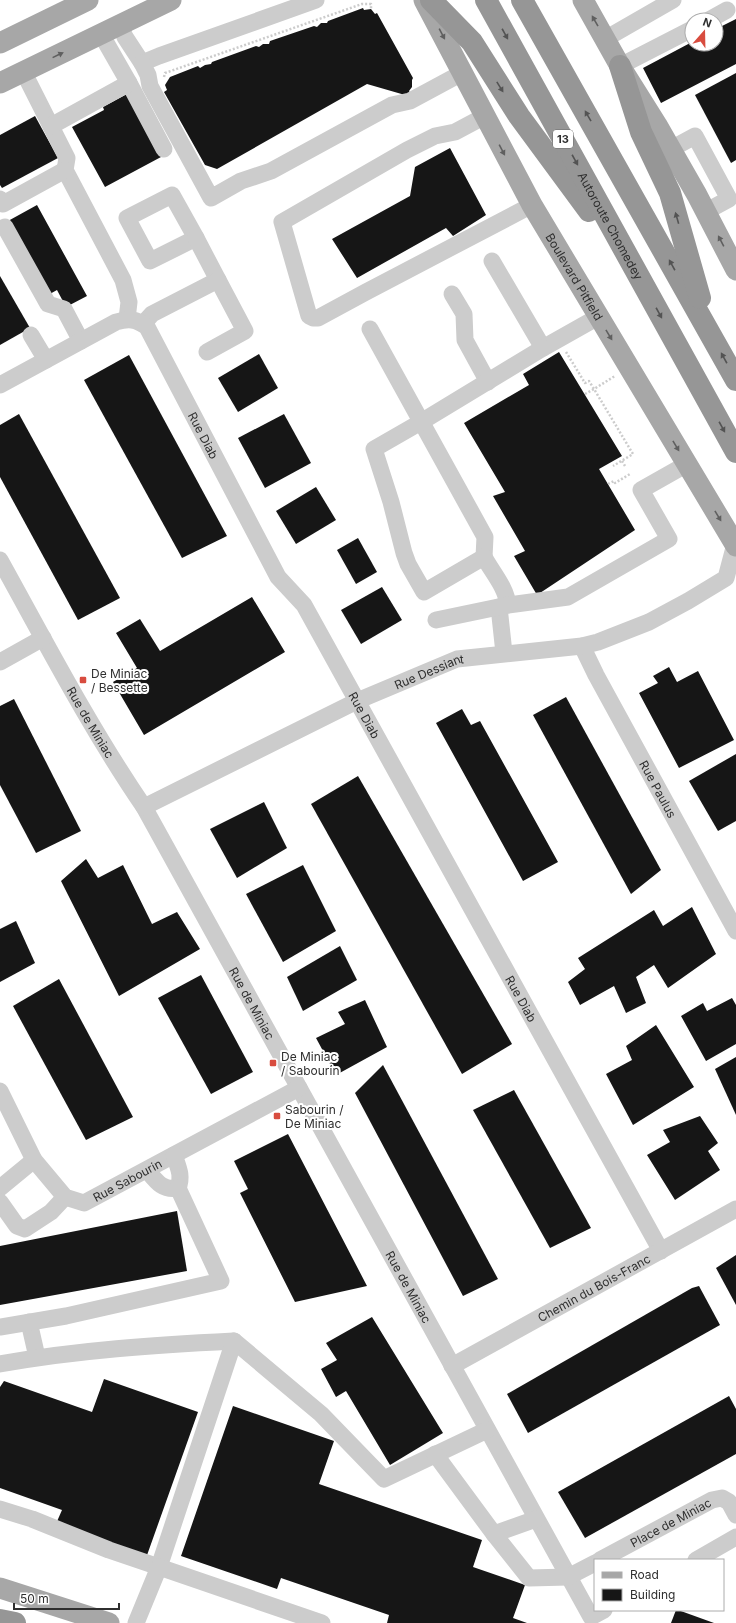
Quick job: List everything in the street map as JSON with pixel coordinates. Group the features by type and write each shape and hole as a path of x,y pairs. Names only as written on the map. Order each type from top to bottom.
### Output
{"highway":[{"path":"431,0 472,42 519,116 640,279"},
{"name":"Autoroute Chomedey","path":"486,0 736,452"},
{"path":"522,0 736,380"},
{"path":"620,66 641,132 670,193 711,336"},
{"path":"0,1620 15,1623"}],"main road":[{"path":"0,83 171,0"},
{"name":"Boulevard Pitfield","path":"424,0 532,205 735,545"},
{"path":"582,0 620,66 671,149 736,270"},
{"path":"0,43 85,1"},
{"path":"0,1588 109,1623"}],"street":[{"path":"142,64 159,56 316,0"},
{"path":"605,40 671,0"},
{"path":"723,12 727,10"},
{"path":"111,29 125,37 142,64 148,75 150,86 211,198 241,181 271,171 392,105 410,101 462,73"},
{"path":"111,29 129,83 164,149"},
{"path":"620,66 684,33"},
{"path":"23,72 67,158 65,170 122,280 135,321"},
{"path":"51,126 129,83"},
{"path":"485,116 455,132 435,136 407,150 282,222 309,316 318,318 532,205"},
{"path":"671,149 695,136 733,198 705,212"},
{"path":"0,198 3,204 65,170"},
{"path":"5,227 48,304 64,309 81,341"},
{"path":"196,238 245,330 207,352"},
{"path":"492,261 543,348"},
{"path":"0,385 116,322 135,321 152,314 218,280"},
{"path":"452,294 464,314 465,340 488,382"},
{"path":"484,557 424,592 408,564 404,553 391,502 374,449 543,348 598,317"},
{"name":"Rue Diab","path":"135,321 147,327 278,577 304,605 661,1251"},
{"path":"370,329 485,537 484,557 506,594 503,606 504,653"},
{"path":"32,335 46,360"},
{"path":"436,620 503,606 568,597 669,539 641,490 687,464"},
{"name":"Rue Dessiant","path":"144,807 357,702 457,659 582,646 615,636 649,622 731,580 735,545"},
{"name":"Rue de Miniac","path":"0,560 104,745 144,807 568,1577"},
{"path":"0,662 43,638"},
{"name":"Rue Paulus","path":"582,646 596,675 736,931"},
{"name":"Rue Sabourin","path":"65,1197 84,1203 299,1088"},
{"path":"0,1091 34,1160 65,1197 51,1212 25,1229 17,1226 0,1202"},
{"path":"0,1327 66,1316 221,1281 178,1188 181,1181 174,1155"},
{"path":"0,1188 34,1160"},
{"path":"147,1170 161,1186 170,1190 178,1188"},
{"name":"Chemin du Bois-Franc","path":"452,1366 736,1209"},
{"path":"29,1322 37,1357"},
{"path":"136,1623 159,1567 234,1341"},
{"path":"0,1364 37,1357 158,1345 234,1341 321,1414 384,1478 487,1430"},
{"path":"435,1454 494,1534 529,1578 568,1577 594,1564"},
{"name":"Place de Miniac","path":"602,1559 712,1500 722,1498 729,1502 736,1515"},
{"path":"0,1509 32,1519 109,1550 322,1623"},
{"path":"494,1534 536,1519"},
{"path":"698,1559 736,1537"},
{"path":"568,1577 593,1617"}],"path":[{"path":"357,0 359,5"},
{"path":"162,80 165,73 359,5 366,3 371,4 371,10"},
{"path":"319,19 321,23"},
{"path":"262,39 263,44"},
{"path":"203,60 205,65"},
{"path":"563,348 585,383 589,381 633,454 613,466"},
{"path":"585,394 618,374"},
{"path":"622,461 625,466"},
{"path":"608,484 614,481 615,483 630,474"}],"building":[{"path":"363,8 364,10 371,9 375,14 377,13 413,78 412,87 409,91 410,93 405,95 367,84 217,169 205,165 164,92 167,90 165,85 170,77 198,66 200,68 256,46 259,47 263,44 269,44 270,41 314,26 317,27 321,23 327,23 328,21"},
{"path":"736,19 736,64 661,103 643,68 684,46 684,52 724,52 724,25"},
{"path":"736,73 736,160 731,163 695,95"},
{"path":"127,94 161,157 105,187 72,127 104,110 103,107"},
{"path":"35,116 58,158 2,188 0,185 0,135"},
{"path":"450,148 486,215 453,236 446,228 357,278 332,239 410,196 415,167"},
{"path":"37,205 87,296 66,307 57,290 48,295 8,221"},
{"path":"0,276 30,328 0,345"},
{"path":"559,352 622,456 599,469 635,530 537,595 514,556 525,551 493,496 505,492 464,423 529,385 523,374"},
{"path":"259,354 278,388 238,412 218,378"},
{"path":"129,355 227,536 182,558 84,380"},
{"path":"19,414 120,598 78,620 0,477 0,425"},
{"path":"284,414 311,463 265,488 238,438"},
{"path":"316,487 336,520 296,544 276,511"},
{"path":"358,538 377,572 356,584 337,550"},
{"path":"382,587 402,620 361,644 341,610"},
{"path":"252,597 285,652 144,735 113,682 137,668 116,633 140,619 160,651"},
{"path":"669,667 677,682 698,671 734,740 679,768 639,693 658,683 653,676"},
{"path":"566,697 661,870 631,894 533,715"},
{"path":"14,699 81,831 36,853 0,785 0,706"},
{"path":"462,709 471,725 480,721 558,862 523,881 436,723"},
{"path":"736,754 736,821 718,831 689,781"},
{"path":"358,776 512,1044 462,1074 311,804"},
{"path":"264,802 287,848 237,878 210,829"},
{"path":"86,859 98,878 123,865 152,924 177,912 200,949 119,996 61,881"},
{"path":"303,865 336,931 283,962 246,894"},
{"path":"692,907 716,954 668,988 654,965 636,977 646,1003 626,1013 614,986 580,1005 568,982 585,969 578,958 654,910 663,926"},
{"path":"16,921 35,963 0,982 0,929"},
{"path":"340,946 357,980 303,1011 287,977"},
{"path":"201,975 253,1072 211,1094 158,998"},
{"path":"59,979 133,1117 86,1140 13,1006"},
{"path":"732,998 736,1005 736,1044 706,1061 681,1016 703,1003 707,1011"},
{"path":"365,1000 387,1047 336,1075 316,1038 345,1024 338,1012"},
{"path":"656,1025 694,1087 633,1125 606,1074 632,1060 626,1046"},
{"path":"736,1057 736,1115 715,1069"},
{"path":"383,1065 498,1279 463,1296 355,1093"},
{"path":"514,1090 591,1228 550,1248 473,1110"},
{"path":"700,1116 718,1143 708,1151 720,1170 675,1200 647,1155 670,1142 663,1130"},
{"path":"288,1134 367,1286 295,1302 240,1193 248,1189 234,1161"},
{"path":"177,1211 187,1271 0,1305 0,1246"},
{"path":"736,1255 736,1305 716,1268"},
{"path":"699,1286 720,1325 528,1433 507,1394 692,1288"},
{"path":"372,1317 443,1433 390,1465 346,1391 336,1397 321,1369 337,1360 326,1343"},
{"path":"104,1379 198,1412 146,1558 55,1526 62,1510 0,1488 0,1387 4,1381 92,1412"},
{"path":"729,1396 736,1409 736,1454 585,1538 558,1492"},
{"path":"233,1406 334,1441 319,1484 482,1540 473,1567 525,1585 513,1618 527,1623 387,1623 389,1615 281,1578 277,1589 181,1556"},
{"path":"676,1611 681,1611 714,1623 671,1623"}],"place":[{"name":"De Miniac / Bessette","path":"83,680"},
{"name":"De Miniac / Sabourin","path":"273,1063"},
{"name":"Sabourin / De Miniac","path":"277,1116"}]}
